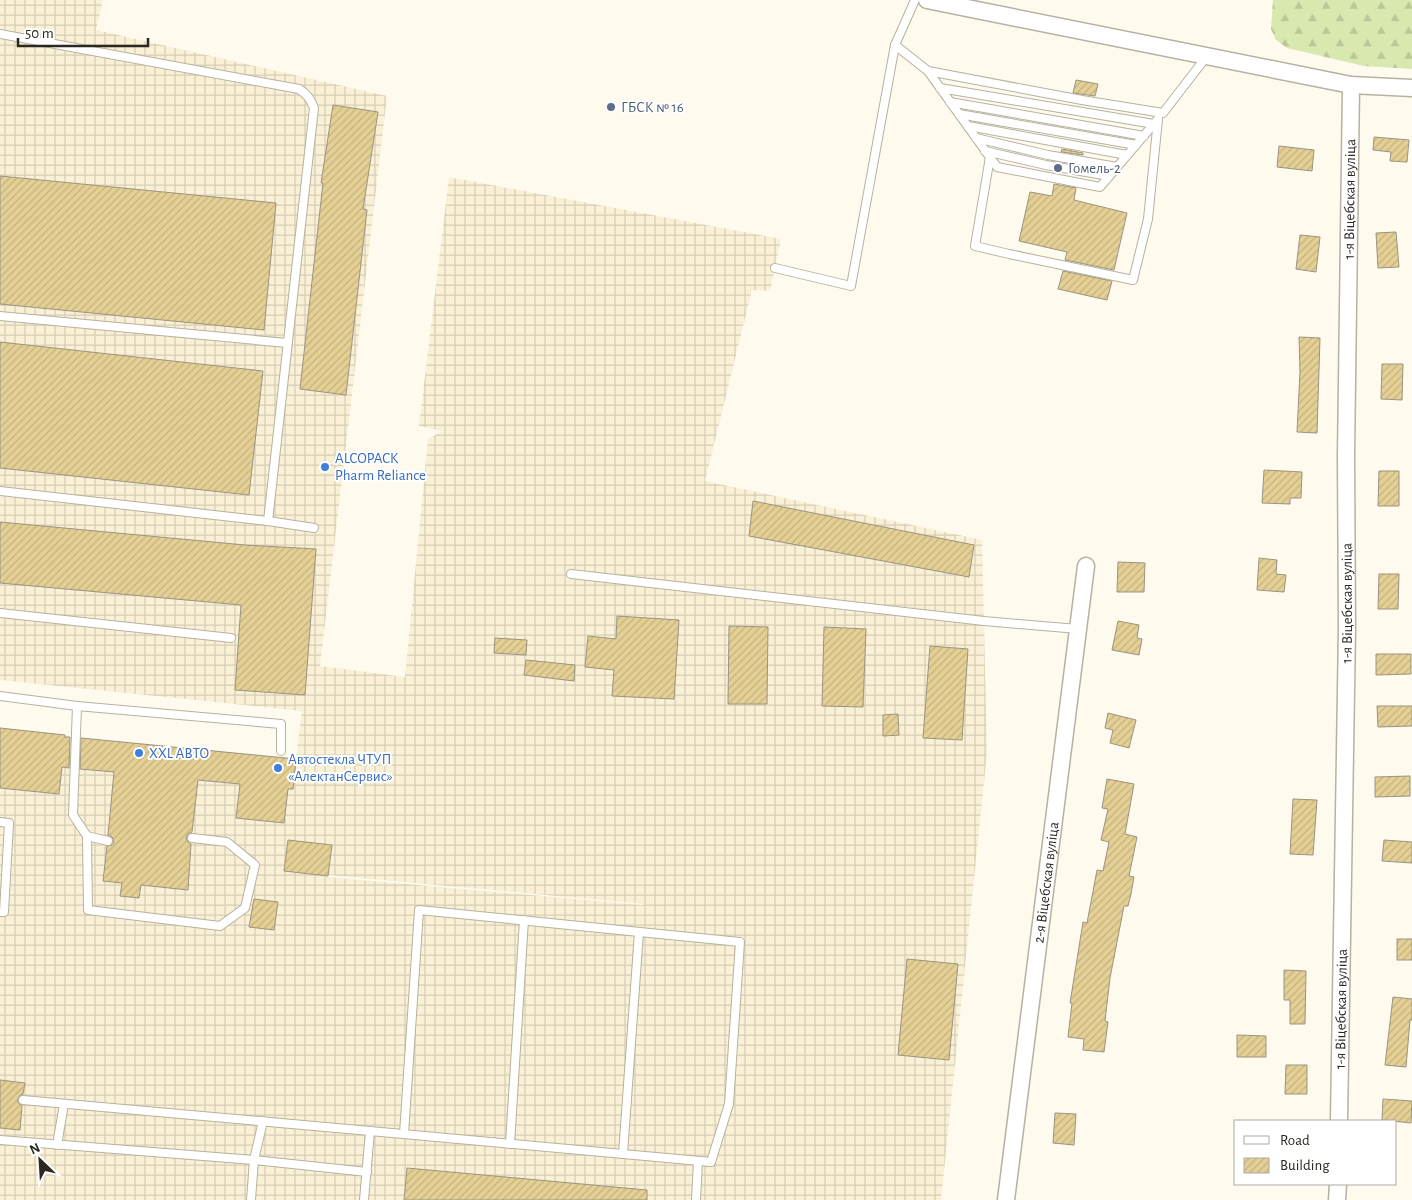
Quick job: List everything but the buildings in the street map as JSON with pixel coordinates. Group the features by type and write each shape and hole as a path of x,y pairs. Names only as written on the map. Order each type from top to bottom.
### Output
{"street":[{"path":"927,0 1351,85 1412,88"},
{"name":"1-я Віцебская вуліца","path":"1339,1120 1347,629 1346,456 1351,85"},
{"name":"2-я Віцебская вуліца","path":"1006,1200 1086,566"},
{"path":"1337,1200 1338,1185"}],"lane":[{"path":"775,268 851,286 895,45 915,0"},
{"path":"0,34 299,89 306,93 311,100 314,108 268,521"},
{"path":"895,45 928,71 997,167 1100,187 1158,119 1206,56"},
{"path":"928,71 1082,100 1158,119"},
{"path":"940,88 1158,119"},
{"path":"950,102 1144,136"},
{"path":"959,114 1136,145"},
{"path":"988,154 976,246 1133,280 1148,219 1158,119"},
{"path":"968,126 1127,156"},
{"path":"976,138 1117,167"},
{"path":"988,154 1109,176"},
{"path":"0,316 287,343"},
{"path":"0,491 268,521 314,528"},
{"path":"571,574 984,621 1078,629"},
{"path":"0,613 231,638"},
{"path":"0,696 78,706 281,724 281,751"},
{"path":"78,706 73,815 87,836 88,910 220,926 245,908 255,865 227,842 192,838"},
{"path":"0,822 9,822 4,912 0,912"},
{"path":"87,836 108,841"},
{"path":"23,1100 711,1162 729,1104 740,942 419,910 404,1134"},
{"path":"510,1144 524,920"},
{"path":"623,1154 639,932"},
{"path":"57,1144 64,1104"},
{"path":"251,1200 254,1160 263,1121"},
{"path":"364,1200 370,1131"},
{"path":"0,1140 254,1160 367,1172"},
{"path":"696,1200 698,1161"}],"shaded area":[{"path":"0,0 103,0 96,30 387,96 320,666 405,677 428,439 442,431 419,426 449,177 781,239 770,291 752,290 705,481 982,540 987,753 941,1200 0,1200 0,728 89,739 296,759 302,711 0,680","holes":["306,873 643,904 328,877"]}],"green space":[{"path":"1273,0 1412,0 1412,69 1364,66 1287,48 1276,40 1271,29"}],"place":[{"name":"ГБСК № 16","path":"611,107"},
{"name":"Гомель-2","path":"1058,168"},
{"name":"ALCOPACK Pharm Reliance","path":"325,467"},
{"name":"XXL АВТО","path":"139,753"},
{"name":"Автостекла ЧТУП «АлектанСервис»","path":"278,768"}]}
